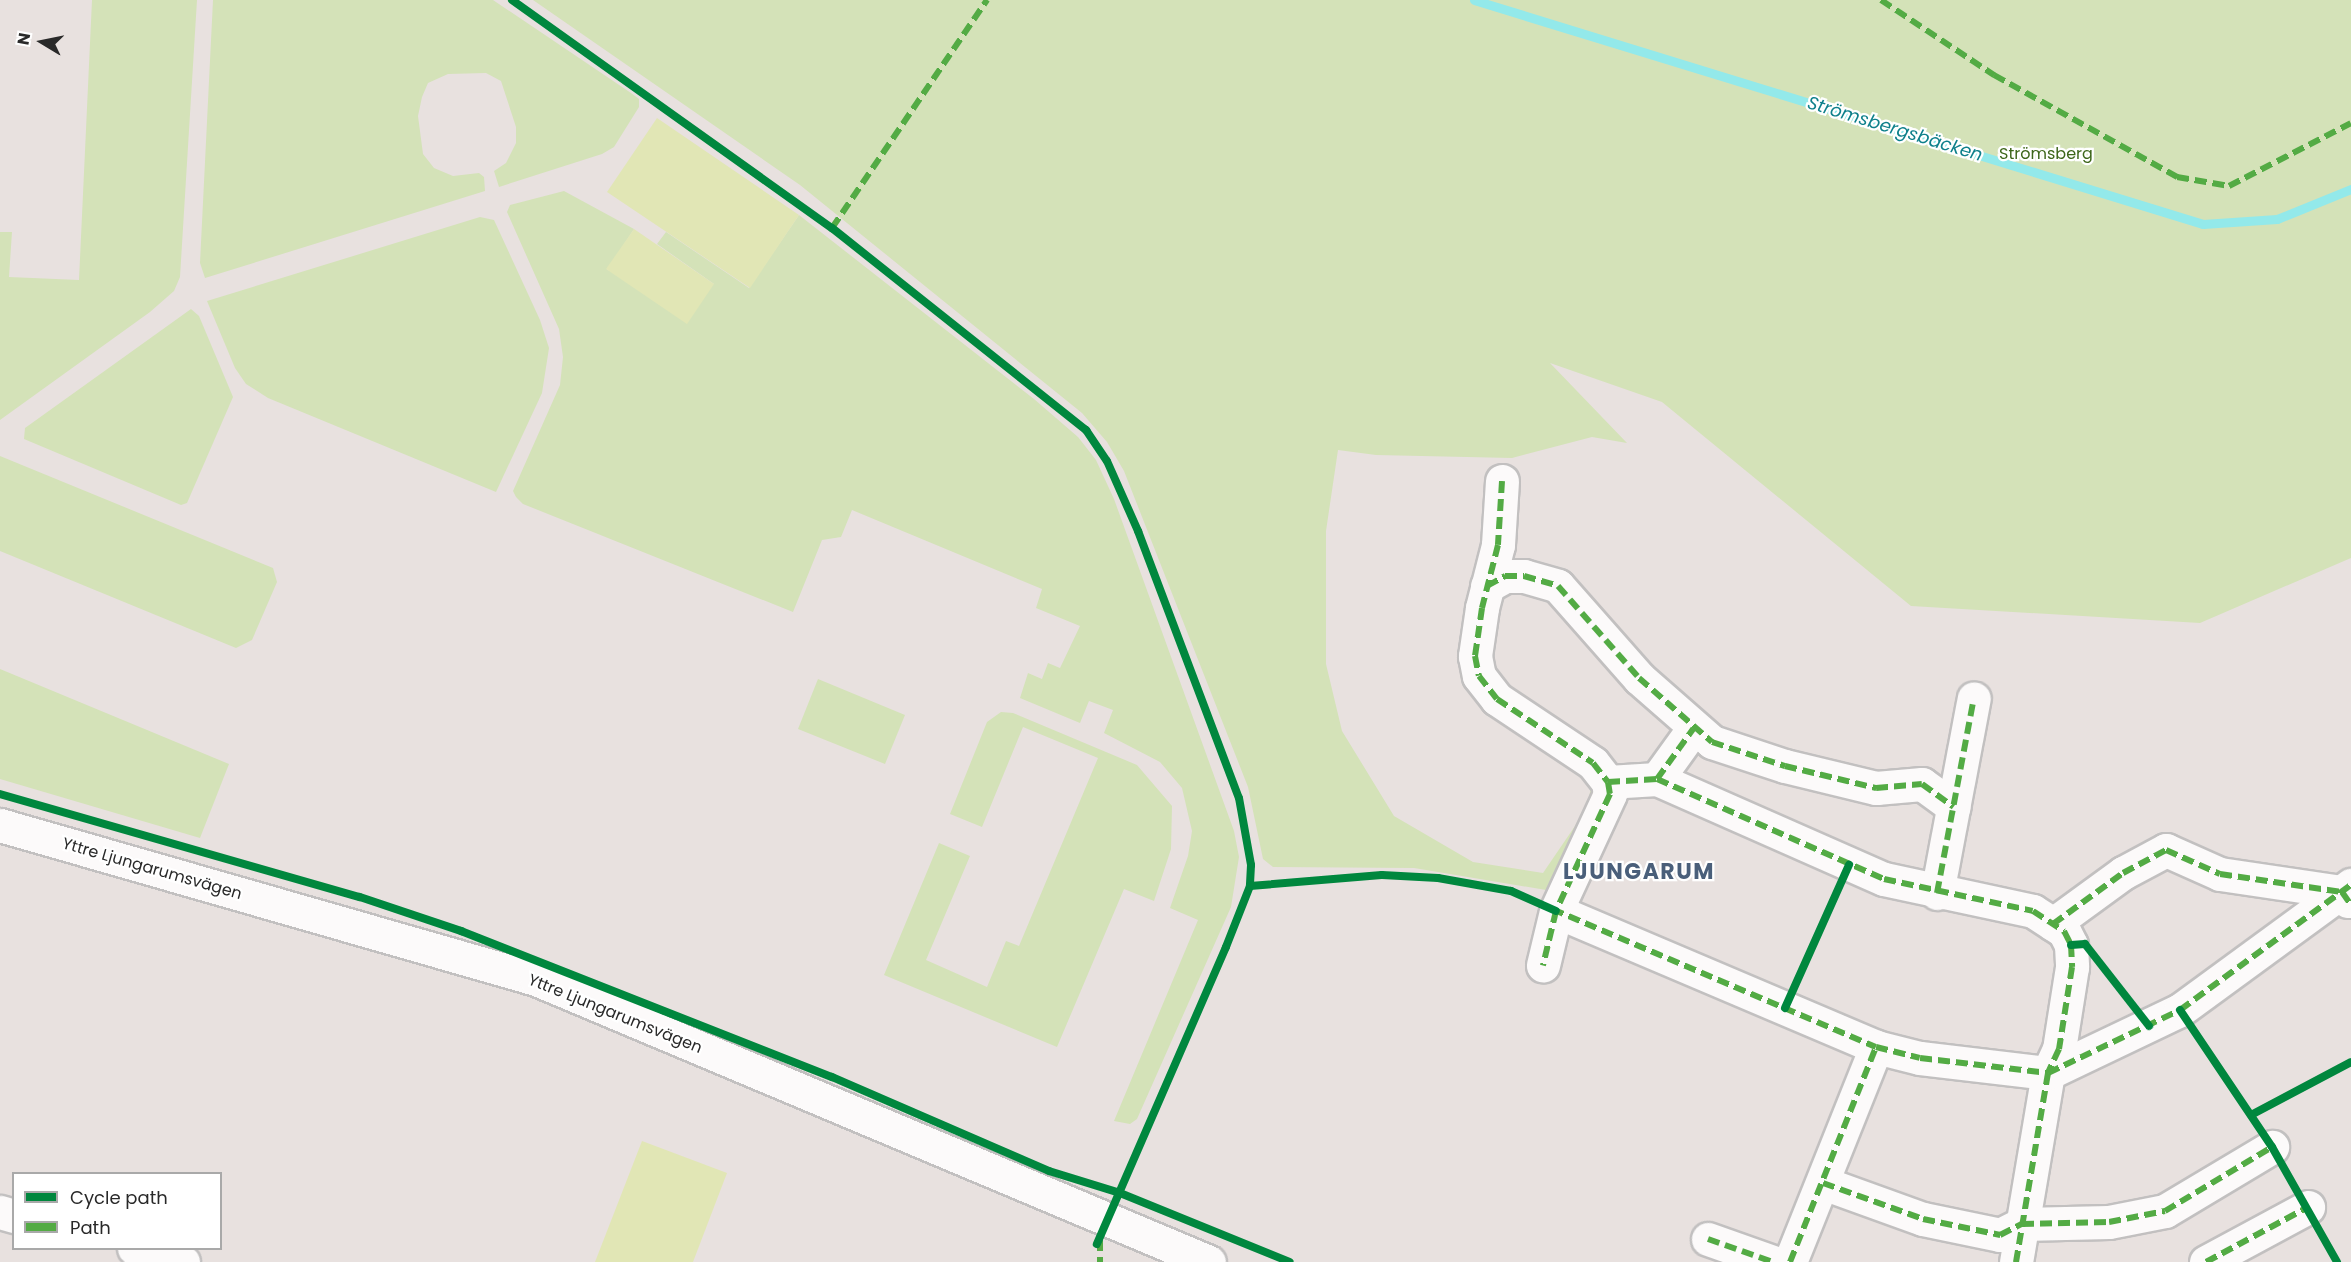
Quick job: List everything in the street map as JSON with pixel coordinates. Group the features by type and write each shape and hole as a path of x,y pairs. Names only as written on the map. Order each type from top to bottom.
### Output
{"street":[{"path":"1502,481 1498,545 1487,586 1475,656 1479,676 1497,699 1593,763 1608,782 1610,794 1556,911 1543,965"},
{"path":"1487,586 1505,576 1524,576 1557,586 1639,678 1693,729 1737,751 1876,788 1922,784 1954,807"},
{"path":"1937,892 1974,698"},
{"path":"1657,779 1693,729"},
{"path":"1608,782 1657,779 1836,861 1937,892 2033,911 2064,931 2071,945 2072,967 2059,1049 2048,1073 2016,1262"},
{"name":"Yttre Ljungarumsvägen","path":"0,825 536,980 1209,1262"},
{"path":"2054,924 2123,873 2166,849 2220,874 2348,894"},
{"path":"1556,911 1876,1047 1932,1060 2048,1073 2180,1010 2348,894"},
{"path":"1790,1262 1876,1047"},
{"path":"1823,1183 1885,1208 1975,1231 2000,1235 2022,1224 2109,1222 2165,1211 2272,1147"},
{"path":"2206,1262 2308,1207"},
{"path":"1708,1239 1773,1262"},
{"path":"141,1250 183,1262"}],"green space":[{"path":"92,0 197,0 180,277 174,291 150,312 0,420 0,232 12,232 9,277 79,280"},
{"path":"213,0 493,0 631,93 639,99 639,107 614,147 602,154 499,187 494,171 506,163 516,143 516,127 501,81 486,73 448,74 428,83 422,97 418,116 423,154 434,168 453,176 479,173 484,177 485,191 205,278 200,263"},
{"name":"Strömsberg","path":"533,0 2351,0 2351,558 2200,623 1911,606 1662,402 1550,363 1627,443 1592,437 1512,458 1376,455 1338,450 1326,531 1326,664 1342,731 1394,816 1473,862 1543,873 1575,826 1588,803 1591,787 1596,784 1552,891 1414,868 1273,867 1263,859 1248,787 1124,471 1107,442 1082,413 800,185"},
{"path":"657,118 799,215 750,288 607,192"},
{"path":"564,191 634,229 607,270 714,284 657,244 666,232 749,288 799,215 1034,399 1078,437 1096,460 1114,499 1234,831 1239,857 1231,907 1137,1119 1130,1124 1114,1121 1198,920 1170,908 1188,856 1192,831 1182,788 1160,762 1104,733 1113,710 1089,701 1080,723 1020,698 1028,673 1042,679 1048,663 1060,668 1080,626 1036,608 1042,589 852,510 841,537 822,540 793,612 523,504 513,491 560,385 563,357 559,329 507,212 510,205"},
{"path":"480,217 494,220 540,320 549,348 542,393 496,492 268,398 246,384 235,368 207,301"},
{"path":"634,229 714,284 687,324 606,269"},
{"path":"191,309 199,316 233,397 187,503 181,505 24,439 25,428"},
{"path":"0,456 273,568 277,582 252,640 236,648 0,551"},
{"path":"0,669 229,764 200,838 0,779"},
{"path":"818,679 905,715 885,764 798,729"},
{"path":"1001,712 1013,713 1137,765 1172,806 1171,849 1154,901 1124,889 1057,1047 884,975 939,843 970,856 926,960 987,987 1006,941 1019,946 1098,758 1023,727 982,827 950,814 987,722"},
{"path":"642,1141 727,1173 693,1262 595,1262"}],"waterway":[{"name":"Strömsbergsbäcken","path":"1474,0 2203,224 2277,219 2351,189"}],"marked path":[{"path":"832,228 987,0"},
{"path":"1881,0 1994,75 2177,177 2229,186 2351,123"},
{"path":"1502,481 1498,545 1482,608 1475,656 1479,676 1497,699 1593,763 1608,782 1610,794 1556,911 1543,965"},
{"path":"1487,586 1505,576 1524,576 1558,586 1639,678 1712,742 1785,766 1876,788 1922,784 1954,807"},
{"path":"1937,893 1974,698"},
{"path":"1657,779 1693,729"},
{"path":"1608,782 1657,779 1884,879 2033,911 2064,931 2071,945 2072,967 2059,1049 2048,1073 2016,1262"},
{"path":"2053,924 2123,873 2166,850 2220,874 2342,892 2351,905"},
{"path":"1552,909 1876,1047 1920,1058 2048,1073 2180,1010 2351,885"},
{"path":"1790,1262 1876,1047"},
{"path":"1823,1183 1923,1219 2000,1235 2022,1224 2109,1222 2165,1211 2272,1147"},
{"path":"2206,1262 2308,1207"},
{"path":"1100,1239 1100,1262"},
{"path":"1708,1239 1773,1262"}],"cycle path":[{"path":"512,0 832,228 1086,430 1107,461 1138,531 1239,798 1251,865 1250,886 1226,947 1097,1244"},
{"path":"0,794 360,897 461,931 832,1077 1049,1171 1120,1193 1290,1262"},
{"path":"1785,1008 1849,865"},
{"path":"1250,886 1382,875 1438,878 1511,891 1556,911"},
{"path":"2071,945 2085,944 2149,1026"},
{"path":"2180,1010 2272,1147 2337,1262"},
{"path":"2251,1115 2351,1062"}],"district":[{"name":"LJUNGARUM","path":"1639,872"}]}
